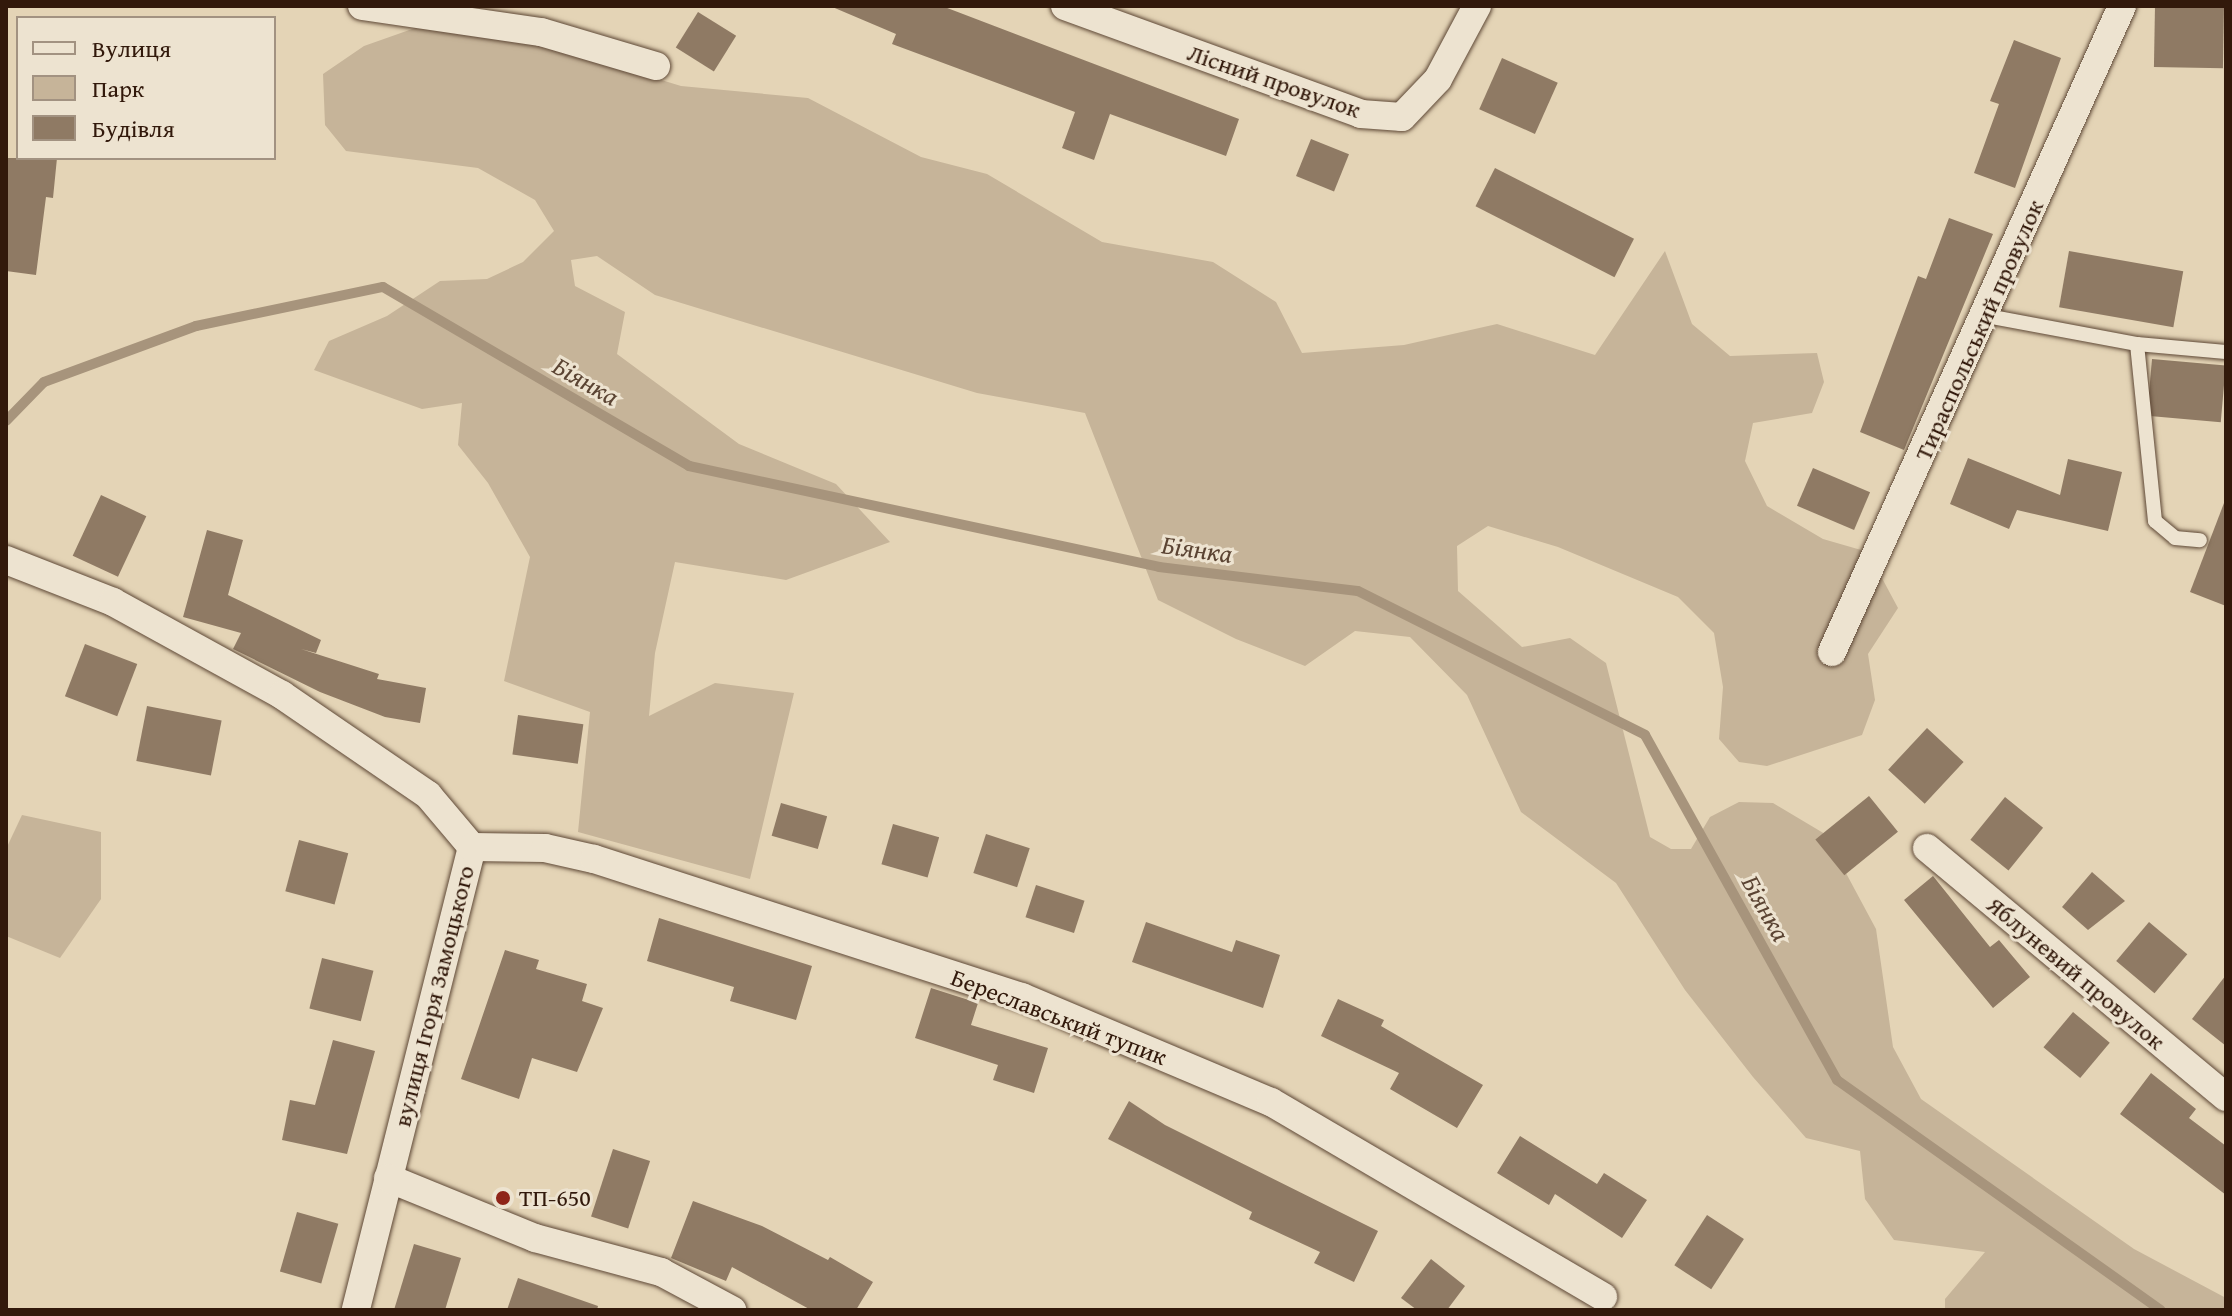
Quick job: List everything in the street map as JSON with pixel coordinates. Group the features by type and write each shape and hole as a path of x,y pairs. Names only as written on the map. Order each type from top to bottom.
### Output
{"street":[{"path":"362,6 541,32 656,66"},
{"name":"Лісний провулок","path":"1065,6 1361,114 1402,117 1438,79 1477,6"},
{"name":"Тираспольський провулок","path":"1832,652 1987,316 2122,6"},
{"name":"вулиця Ігоря Замоцького","path":"6,560 113,602 282,695 428,795 472,847 356,1310"},
{"name":"Береславський тупик","path":"472,847 545,848 594,859 1022,997 1271,1102 1603,1297"},
{"name":"Яблуневий провулок","path":"1927,848 2226,1097"},
{"path":"388,1178 535,1238 661,1272 732,1310"}],"lane":[{"path":"1987,316 2137,344 2226,352"},
{"path":"2137,344 2155,521 2175,538 2200,540"}],"green space":[{"path":"415,28 527,39 681,86 808,98 921,157 987,174 1102,242 1213,262 1276,302 1302,353 1404,345 1497,324 1595,355 1665,251 1692,324 1730,356 1817,353 1824,382 1812,413 1753,423 1745,461 1767,506 1823,539 1868,552 1898,608 1868,654 1875,700 1862,735 1767,766 1739,762 1719,739 1723,687 1714,633 1678,597 1558,547 1488,526 1457,546 1458,591 1522,647 1570,638 1606,663 1650,837 1671,849 1691,849 1710,817 1739,802 1773,803 1825,834 1876,929 1893,1047 1921,1099 2134,1249 2226,1298 2226,1310 1945,1310 1945,1299 1985,1252 1894,1240 1865,1199 1860,1151 1806,1138 1753,1077 1685,990 1616,883 1521,812 1467,695 1410,637 1355,631 1305,666 1236,639 1158,600 1085,413 977,393 655,295 597,256 571,260 575,286 625,312 617,354 739,444 836,484 890,542 786,580 675,562 655,653 649,716 715,683 794,693 750,879 578,832 590,712 504,681 530,557 488,483 458,445 462,403 422,409 314,370 329,341 387,316 440,281 487,279 523,262 554,231 535,200 478,168 346,151 325,125 323,74 364,46"},
{"path":"22,815 101,832 101,899 60,958 6,936 6,849"}],"building":[{"path":"830,6 942,6 1239,119 1226,156 1110,114 1094,160 1062,148 1075,112 892,44 896,34"},
{"path":"2155,6 2224,7 2223,68 2154,67"},
{"path":"698,12 736,36 714,71 676,48"},
{"path":"2014,40 2061,58 2015,188 1974,173 1999,104 1990,101"},
{"path":"1502,58 1558,83 1535,134 1479,109"},
{"path":"1311,139 1349,154 1334,191 1296,176"},
{"path":"6,158 57,160 53,198 46,197 36,275 6,271"},
{"path":"1495,168 1634,239 1614,277 1475,206"},
{"path":"1949,218 1993,234 1904,450 1860,432 1918,276 1926,279"},
{"path":"2069,251 2183,271 2173,327 2059,307"},
{"path":"2152,359 2226,365 2221,422 2147,416"},
{"path":"1968,458 2060,495 2068,459 2122,472 2108,531 2017,510 2009,529 1950,504"},
{"path":"1813,468 1870,492 1854,530 1797,506"},
{"path":"101,495 146,516 118,577 73,556"},
{"path":"2226,504 2226,606 2190,592"},
{"path":"207,530 243,540 228,595 321,640 316,653 301,649 379,674 377,679 426,688 420,723 385,717 320,692 233,649 241,633 183,617"},
{"path":"85,644 137,664 117,716 65,696"},
{"path":"147,706 222,721 211,775 136,761"},
{"path":"518,715 583,724 578,764 512,755"},
{"path":"1927,728 1964,762 1925,804 1888,770"},
{"path":"1869,796 1898,832 1844,875 1815,839"},
{"path":"2005,797 2043,828 2008,871 1970,840"},
{"path":"781,803 827,816 818,849 772,836"},
{"path":"893,824 939,837 928,878 881,864"},
{"path":"986,834 1030,848 1017,887 973,873"},
{"path":"299,840 348,853 335,904 285,891"},
{"path":"2092,872 2125,901 2088,930 2062,907"},
{"path":"1933,876 1990,947 1999,940 2030,977 1993,1008 1904,900"},
{"path":"1036,885 1085,901 1074,933 1025,917"},
{"path":"659,918 812,966 796,1020 730,1001 734,987 647,961"},
{"path":"1146,922 1232,952 1236,940 1280,955 1263,1008 1132,962"},
{"path":"2149,922 2187,954 2155,993 2116,961"},
{"path":"505,950 539,960 536,969 587,984 582,1001 603,1008 577,1072 532,1058 519,1099 461,1079"},
{"path":"322,958 373,971 361,1021 309,1008"},
{"path":"2226,975 2226,1046 2192,1019"},
{"path":"931,988 978,1003 971,1025 1048,1048 1034,1093 993,1080 998,1065 915,1038"},
{"path":"1338,999 1384,1020 1381,1026 1483,1085 1457,1128 1390,1089 1399,1073 1321,1036"},
{"path":"2073,1012 2110,1043 2080,1078 2043,1047"},
{"path":"333,1040 375,1051 347,1154 282,1140 290,1100 315,1105"},
{"path":"2151,1073 2196,1109 2189,1118 2226,1146 2226,1195 2120,1114"},
{"path":"1129,1101 1165,1125 1378,1231 1354,1282 1314,1263 1320,1252 1249,1219 1252,1212 1108,1139"},
{"path":"1520,1136 1597,1184 1604,1173 1647,1200 1622,1238 1555,1194 1549,1205 1497,1173"},
{"path":"613,1149 650,1161 628,1229 591,1217"},
{"path":"693,1201 762,1226 828,1260 830,1257 873,1282 856,1310 811,1310 732,1267 726,1281 671,1258"},
{"path":"297,1212 338,1224 321,1283 280,1272"},
{"path":"1707,1215 1744,1239 1711,1289 1674,1265"},
{"path":"414,1244 461,1258 445,1310 394,1310"},
{"path":"1431,1259 1465,1286 1447,1310 1417,1310 1401,1298"},
{"path":"518,1278 598,1306 597,1310 507,1310"}],"waterway":[{"name":"Біянка","path":"6,421 44,382 196,326 383,287 689,466 1159,567 1358,591 1645,735 1837,1080 2161,1310"}],"place":[{"name":"ТП-650","path":"503,1198"}]}
